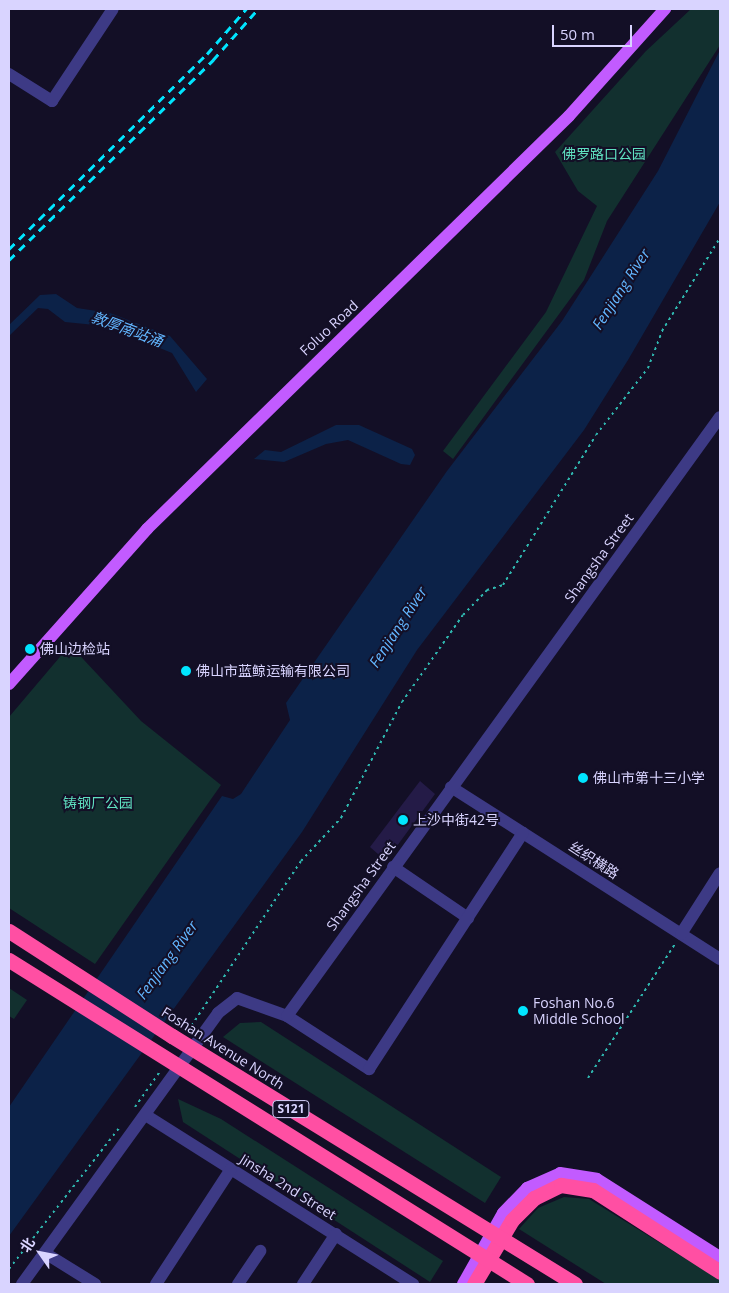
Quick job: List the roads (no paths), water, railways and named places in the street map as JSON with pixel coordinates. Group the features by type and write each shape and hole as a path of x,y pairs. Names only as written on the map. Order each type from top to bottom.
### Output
{"highway":[{"name":"Foshan Avenue North","path":"9,931 575,1284"},
{"name":"S121","path":"9,960 527,1284"},
{"path":"474,1284 512,1220 534,1198 562,1185 593,1190 720,1272"}],"main road":[{"name":"Foluo Road","path":"11,679 146,529 562,123 665,9"},
{"path":"463,1284 503,1213 527,1188 560,1173 597,1179 720,1257"}],"street":[{"path":"9,74 52,100 113,9"},
{"name":"Shangsha Street","path":"287,1016 451,786 720,418"},
{"name":"丝织横路","path":"451,786 720,959"},
{"path":"22,1284 147,1116 218,1013 237,998 287,1016 369,1069 523,833"},
{"path":"393,867 468,918"},
{"path":"682,934 720,873"},
{"name":"Jinsha 2nd Street","path":"147,1116 413,1284"},
{"path":"156,1284 231,1168"},
{"path":"303,1284 336,1234"},
{"path":"238,1284 260,1251"},
{"path":"45,1253 96,1284"}],"water":[{"name":"Fenjiang River","path":"720,50 720,202 628,360 584,430 417,650 302,832 9,1236 9,1107 222,796 233,799 241,794 290,720 286,703 447,471 562,321 658,171"},
{"name":"敦厚南站涌","path":"56,294 77,308 110,313 170,336 207,379 196,392 172,353 105,326 65,322 48,309 38,308 9,336 9,325 40,295"},
{"path":"336,425 359,425 412,449 415,455 410,465 401,464 348,440 326,444 284,462 254,459 265,450 281,452"}],"railway":[{"path":"9,249 207,54 246,9"},
{"path":"9,260 213,60 258,9"}],"place":[{"name":"佛山边检站","path":"30,649"},
{"name":"佛山市蓝鲸运输有限公司","path":"186,671"},
{"name":"佛山市第十三小学","path":"583,778"},
{"name":"上沙中街42号","path":"403,820"},
{"name":"Foshan No.6 Middle School","path":"523,1011"}],"park label":[{"name":"佛罗路口公园","path":"604,154"},
{"name":"铸钢厂公园","path":"98,803"}]}
